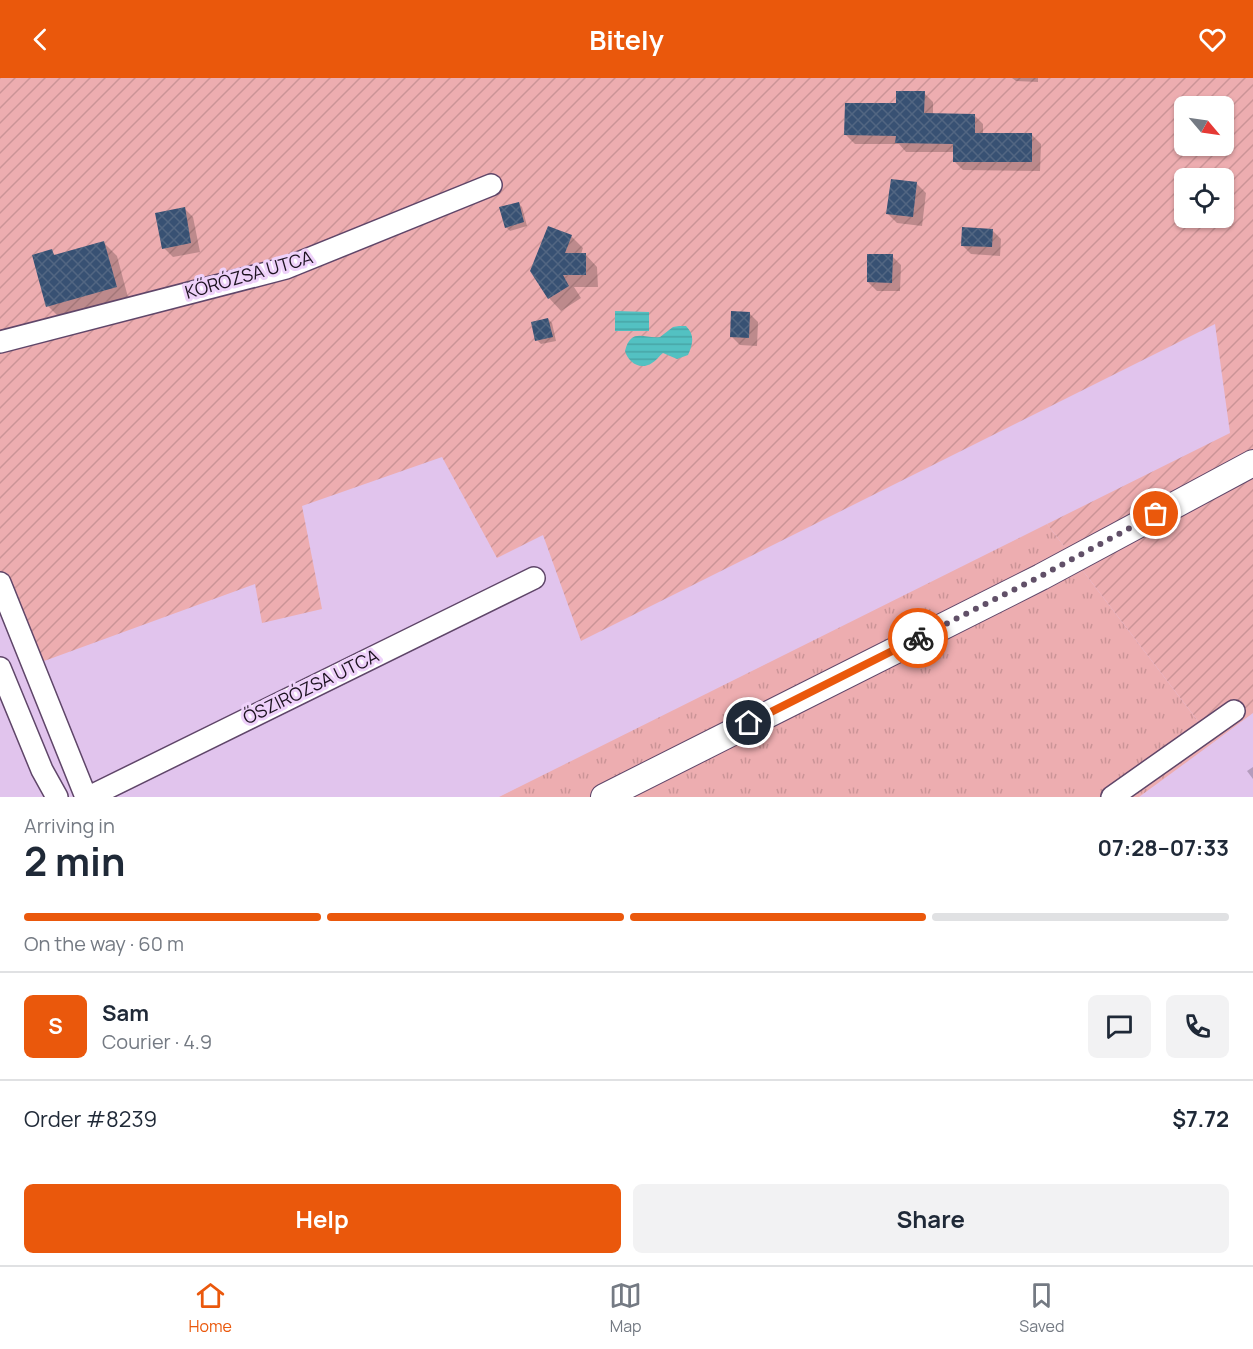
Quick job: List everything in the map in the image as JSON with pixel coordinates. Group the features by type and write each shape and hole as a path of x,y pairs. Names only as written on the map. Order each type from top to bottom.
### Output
{"main road":[{"path":"604,797 1041,576 1253,463"}],"street":[{"name":"KŐRÓZSA UTCA","path":"0,342 286,267 491,185"},
{"name":"ŐSZIRÓZSA UTCA","path":"87,797 534,578"},
{"path":"0,583 87,797"},
{"path":"0,668 42,770 57,797"},
{"path":"1112,797 1234,711"},
{"path":"42,770 47,797"}],"green space":[{"path":"0,78 1253,78 1253,713 1214,742 1047,524 1230,433 1215,324 581,641 543,535 497,558 442,457 302,506 322,609 262,623 255,584 25,668 0,608"},
{"path":"1047,524 1214,742 1139,797 499,797"}],"shaded area":[{"path":"615,311 649,312 649,331 615,331"},
{"path":"686,326 692,336 688,355 677,359 663,353 648,365 639,366 627,355 625,351 634,337 660,337 673,327"}],"building":[{"path":"896,91 925,91 924,113 975,114 975,133 1032,133 1032,162 953,162 953,144 895,143 896,136 844,135 845,103 896,103"},
{"path":"891,179 917,182 913,217 886,214"},
{"path":"519,202 524,222 505,228 499,207"},
{"path":"185,207 191,243 162,249 155,213"},
{"path":"548,226 572,235 565,253 586,253 586,275 563,275 569,286 548,299 530,271"},
{"path":"962,227 993,229 992,247 961,246"},
{"path":"104,241 117,287 46,307 32,255 52,249 54,255"},
{"path":"867,254 893,254 892,283 867,282"},
{"path":"731,311 750,312 749,338 730,337"},
{"path":"548,318 553,337 535,341 531,322"}],"way so far":[{"path":"918,638 1041,576 1156,514"}],"route":[{"path":"749,723 918,638"}]}
